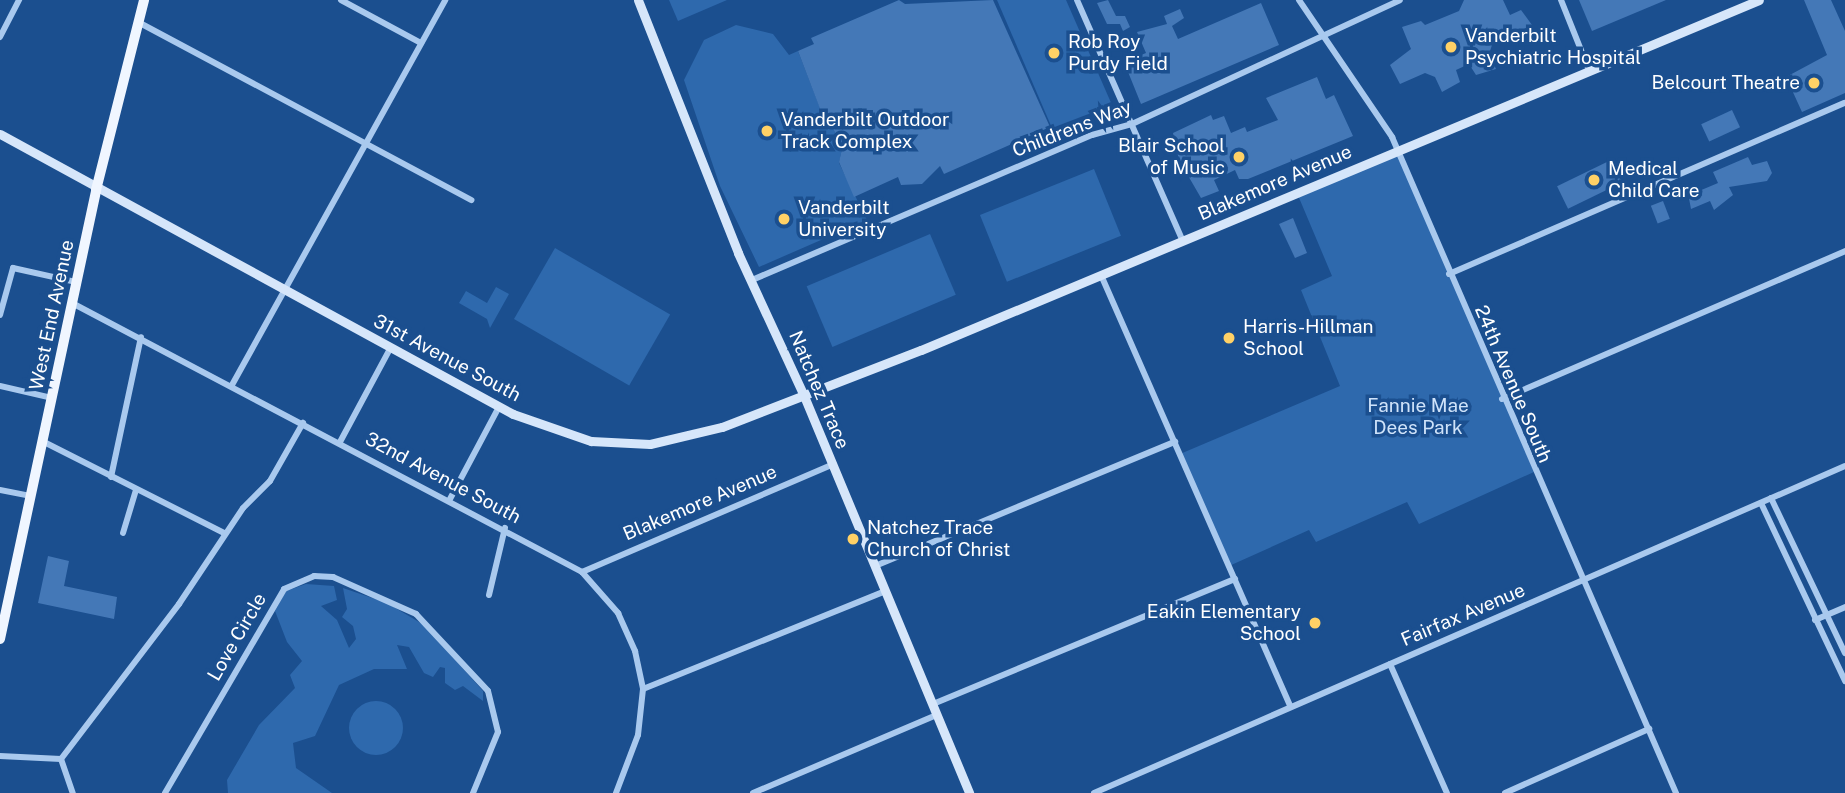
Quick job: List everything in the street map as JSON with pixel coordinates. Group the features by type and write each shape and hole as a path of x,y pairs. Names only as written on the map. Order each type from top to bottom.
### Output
{"main road":[{"name":"West End Avenue","path":"0,639 96,190 144,0"},
{"name":"Natchez Trace","path":"638,0 752,280 804,396 969,793"},
{"name":"Blakemore Avenue","path":"804,396 1183,242 1759,0"},
{"name":"31st Avenue South","path":"0,134 96,190 499,407 562,434 650,444 722,427 804,396"}],"street":[{"path":"0,37 19,0"},
{"path":"341,0 421,43"},
{"path":"232,385 445,0"},
{"path":"1077,0 1183,242"},
{"name":"24th Avenue South","path":"1299,0 1363,87 1398,151 1502,398 1676,793"},
{"name":"Childrens Way","path":"752,280 1092,135 1132,124 1292,55 1324,33 1400,0"},
{"path":"1560,0 1589,70"},
{"path":"138,22 471,200"},
{"path":"1449,274 1845,103"},
{"path":"1502,398 1845,251"},
{"path":"0,314 12,269 25,267 76,282"},
{"path":"1101,275 1290,706"},
{"name":"32nd Avenue South","path":"72,303 505,528 582,572 623,623 643,689 638,735 614,792"},
{"path":"111,477 141,337"},
{"path":"340,442 391,347"},
{"path":"0,386 52,398"},
{"path":"450,499 499,407"},
{"path":"61,759 179,604 224,533 270,481 303,423"},
{"path":"42,441 224,533"},
{"path":"875,566 1175,442"},
{"name":"Blakemore Avenue","path":"582,572 832,465"},
{"name":"Fairfax Avenue","path":"1094,793 1845,466"},
{"path":"0,490 31,496"},
{"path":"123,533 136,490"},
{"path":"1771,498 1845,653"},
{"path":"1760,503 1845,681"},
{"path":"489,595 505,528"},
{"name":"Love Circle","path":"165,793 284,589 314,576 333,577 416,614 488,691 498,732 473,793"},
{"path":"933,704 1234,579"},
{"path":"643,689 886,591"},
{"path":"1815,620 1845,607"},
{"path":"1390,664 1447,793"},
{"path":"753,793 937,715"},
{"path":"1505,793 1517,791 1649,729"},
{"path":"0,755 61,759"},
{"path":"61,759 73,793"}],"green space":[{"path":"669,0 727,0 678,21"},
{"name":"Rob Roy Purdy Field","path":"997,0 1066,0 1112,105 1052,128"},
{"name":"Vanderbilt Outdoor Track Complex","path":"736,25 773,34 789,55 798,51 822,113 826,112 842,149 839,163 867,220 759,267 720,186 684,80 704,40"},
{"name":"Fannie Mae Dees Park","path":"1398,151 1534,472 1419,524 1407,502 1316,542 1309,530 1229,566 1180,454 1340,386 1301,290 1332,276 1297,193"},
{"path":"1094,169 1121,236 1007,282 980,215"},
{"path":"930,234 956,295 832,347 807,286"},
{"path":"555,248 670,314 629,386 514,319"},
{"path":"496,287 509,294 490,328 487,319 459,303 466,291 487,303"},
{"path":"306,584 334,586 337,600 321,606 337,620 349,648 356,639 353,626 342,617 347,609 343,588 387,603 424,625 483,691 483,701 463,686 455,690 445,683 445,668 440,667 433,677 424,673 409,647 397,645 407,669 374,669 339,685 315,736 293,743 296,768 332,793 228,793 227,780 259,725 295,688 290,675 302,661 287,642 275,611 286,591"},
{"path":"376,701 395,709 403,728 395,747 376,755 357,747 349,728 357,709"}],"building":[{"path":"899,0 905,4 993,0 1050,127 944,174 940,166 922,184 901,185 898,177 854,197 839,162 842,149 826,112 822,114 798,51 814,44 811,38"},
{"path":"1108,0 1116,16 1125,16 1130,27 1123,31 1120,24 1107,24 1097,3"},
{"name":"Vanderbilt Psychiatric Hospital","path":"1464,0 1503,0 1510,15 1521,10 1532,25 1492,45 1489,54 1496,69 1476,75 1469,64 1456,70 1460,82 1442,92 1435,77 1425,73 1400,84 1390,65 1411,49 1402,27 1421,21 1425,25 1459,11"},
{"path":"1579,0 1666,0 1592,31"},
{"path":"1804,0 1831,0 1845,31 1845,93 1802,112 1786,77 1827,55"},
{"path":"1261,3 1279,45 1141,104 1124,62 1146,53 1137,32 1167,24 1164,16 1180,9 1184,18 1172,26 1178,39"},
{"name":"Blair School of Music","path":"1317,77 1326,99 1334,95 1353,136 1248,179 1239,179 1235,170 1214,180 1219,191 1201,198 1179,160 1173,133 1211,115 1213,120 1224,116 1231,133 1245,127 1247,132 1278,120 1266,98"},
{"path":"1732,110 1740,127 1709,142 1701,124"},
{"path":"1748,157 1752,165 1767,161 1772,173 1767,181 1729,187 1733,195 1714,210 1710,201 1691,209 1687,188 1695,185 1699,191 1718,183 1713,172"},
{"name":"Medical Child Care","path":"1611,160 1622,182 1568,209 1557,186"},
{"path":"1663,201 1670,219 1658,223 1651,206"},
{"path":"1293,218 1307,253 1295,258 1279,224"},
{"path":"48,556 69,561 64,586 117,597 114,619 38,603"}],"place":[{"name":"Vanderbilt Psychiatric Hospital","path":"1451,47"},
{"name":"Rob Roy Purdy Field","path":"1054,53"},
{"name":"Belcourt Theatre","path":"1814,83"},
{"name":"Vanderbilt Outdoor Track Complex","path":"767,131"},
{"name":"Blair School of Music","path":"1239,157"},
{"name":"Medical Child Care","path":"1594,180"},
{"name":"Vanderbilt University","path":"784,219"},
{"name":"Harris-Hillman School","path":"1229,338"},
{"name":"Natchez Trace Church of Christ","path":"853,539"},
{"name":"Eakin Elementary School","path":"1315,623"}]}
